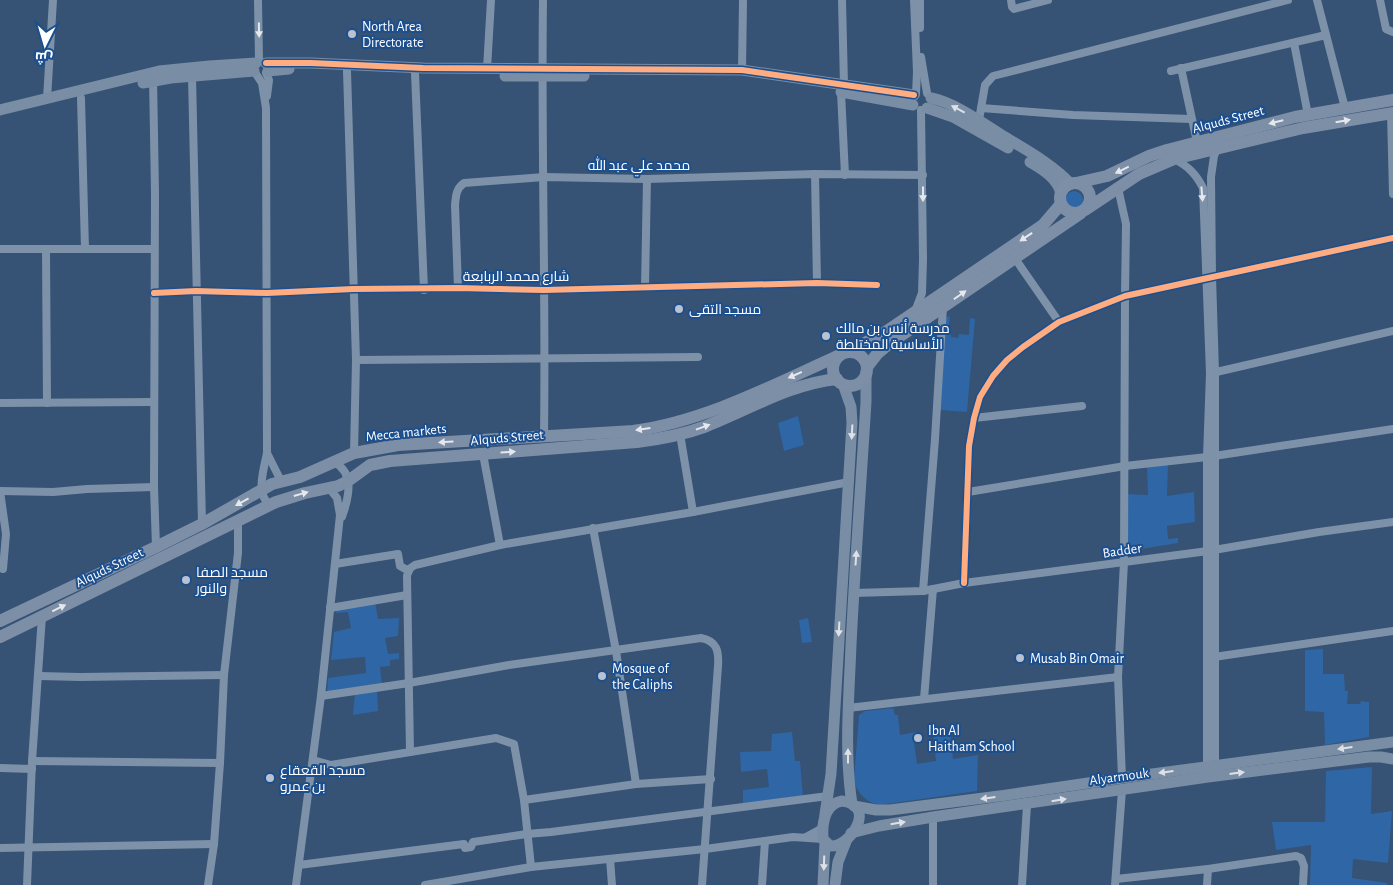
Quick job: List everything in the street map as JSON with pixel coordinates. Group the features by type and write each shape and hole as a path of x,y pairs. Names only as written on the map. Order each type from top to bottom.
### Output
{"main road":[{"name":"Alquds Street","path":"1073,183 1107,176 1148,156 1197,142 1308,115 1393,100"},
{"name":"Alquds Street","path":"866,369 890,343 1014,257 1151,168 1174,158 1218,147 1303,128 1392,113"},
{"path":"844,354 860,356 866,369 863,379 856,384 840,382 833,366 844,354 877,337 1043,225 1061,198 1064,189 1073,183 1086,187 1091,196 1088,206 1083,212 1071,213 1067,211 1061,198"},
{"name":"Mecca markets","path":"0,621 202,524 272,484 300,476 354,454 398,445 633,431 678,423 721,408 844,354"},
{"name":"Alquds Street","path":"0,637 270,505 348,481 364,468 377,464 637,442 680,434 715,422 793,388 814,382 840,382"}],"street":[{"path":"47,99 52,0"},
{"path":"258,0 262,83 266,108 266,453 261,492 265,501 270,505"},
{"path":"487,69 491,0"},
{"path":"543,0 541,72 544,177 544,436"},
{"path":"742,70 743,0"},
{"path":"842,0 845,175"},
{"path":"914,0 917,72 921,100"},
{"path":"914,313 922,293 920,0"},
{"path":"1011,0 1014,9 1048,0"},
{"path":"979,120 985,84 989,78 996,75 1288,0"},
{"path":"1317,0 1345,108"},
{"path":"1380,0 1386,29 1393,32"},
{"path":"1171,71 1294,44 1326,35"},
{"path":"1294,44 1308,115"},
{"path":"0,117 81,98 153,77 192,76 311,63 373,67 727,76 921,100 943,101 979,120 1054,168 1073,183"},
{"path":"0,110 209,66 415,73 742,70 843,89"},
{"path":"1181,68 1197,142"},
{"path":"347,71 356,360 354,454"},
{"path":"415,73 424,290"},
{"path":"192,76 202,524"},
{"path":"153,77 153,402 156,547"},
{"path":"81,98 85,249"},
{"path":"921,100 978,130 1054,178 1061,198"},
{"path":"982,108 1073,115 1191,119"},
{"path":"1392,113 1393,194"},
{"path":"1208,278 1211,177 1214,156 1218,147"},
{"path":"1174,158 1192,171 1199,179 1203,188 1212,373 1211,771"},
{"path":"815,174 816,283"},
{"name":"محمد علي عبد الله","path":"458,288 455,204 458,187 471,181 544,177 647,179 815,174 922,175"},
{"path":"645,288 647,179"},
{"path":"1118,188 1126,217 1126,466 1124,562 1118,677 1122,778"},
{"path":"964,584 969,446 974,418 980,397 993,376 1024,347 1059,322 1125,296 1393,238"},
{"path":"0,249 154,249"},
{"path":"46,250 47,403"},
{"path":"1014,257 1059,322"},
{"name":"شارع محمد الربابعة","path":"154,292 267,293 353,289 424,290 458,288 544,290 816,283 877,285"},
{"path":"923,591 936,439 942,307"},
{"path":"1212,373 1393,331"},
{"path":"356,360 698,357"},
{"path":"425,885 468,882 531,866 806,837 824,840 830,846 837,846 858,826 858,812 853,805 849,785 848,708 866,402 866,369"},
{"path":"823,885 825,819 831,774 852,415 849,399 840,382"},
{"path":"0,403 153,402"},
{"path":"974,418 1082,406"},
{"path":"968,492 1126,466 1211,456 1393,429"},
{"path":"680,434 694,512"},
{"path":"266,453 281,481"},
{"path":"483,454 500,545"},
{"path":"334,462 344,469 348,481 347,505 338,528"},
{"path":"410,752 407,576 415,565 500,545 694,512 849,482"},
{"path":"2,569 6,534 0,491 52,492 154,487"},
{"path":"296,885 321,696 340,515 339,502 329,488"},
{"path":"208,885 214,844 224,675 238,553 238,522"},
{"name":"Badder","path":"854,593 923,591 1393,522"},
{"path":"593,528 616,651 636,784"},
{"path":"1211,550 1214,657 1211,771"},
{"path":"334,564 398,554 400,566 409,571"},
{"path":"924,699 933,589"},
{"path":"330,608 407,595"},
{"path":"27,885 32,765 42,616"},
{"path":"1214,657 1393,631"},
{"path":"321,696 409,684 509,665 701,638 708,639 717,647 718,666 709,811 702,885"},
{"path":"39,676 224,675"},
{"path":"848,708 1118,677"},
{"path":"313,760 331,765 496,738 510,742 514,744 524,800 531,866"},
{"path":"806,837 819,830 825,819 827,809 836,802 847,801 853,805 870,809 890,810 1122,778 1211,771 1393,742"},
{"name":"Alyarmouk","path":"849,835 884,825 1122,790 1211,771 1369,757 1393,759"},
{"path":"0,768 32,765 220,763"},
{"path":"524,800 636,784 711,779"},
{"path":"1122,790 1116,882 1296,856 1301,858 1304,866 1303,885"},
{"path":"299,865 464,844 465,848 471,847 474,842 528,834 828,796"},
{"path":"1022,885 1027,805"},
{"path":"933,817 933,885"},
{"path":"835,885 838,862 849,835"},
{"path":"762,885 765,841"},
{"path":"0,848 214,844"},
{"path":"610,859 612,885"},
{"path":"1206,885 1208,869"}],"shaded area":[{"path":"1074,191 1080,194 1083,200 1080,206 1074,209 1068,206 1065,200 1068,194"},
{"path":"950,316 948,333 951,334 951,337 958,338 959,334 969,335 970,318 975,319 967,412 940,410 944,318"},
{"path":"798,416 804,445 784,451 778,423"},
{"path":"1168,465 1167,496 1194,492 1195,522 1167,526 1168,539 1178,538 1178,543 1131,549 1126,537 1126,494 1148,495 1147,467"},
{"path":"375,601 378,619 399,618 398,636 385,638 388,654 399,653 399,659 390,660 390,666 380,667 382,685 327,694 328,678 366,673 365,657 331,660 334,632 351,628 348,612 336,613 337,608"},
{"path":"808,618 812,642 802,643 799,620"},
{"path":"1323,649 1323,674 1344,674 1345,691 1348,691 1347,704 1360,704 1361,701 1369,702 1369,737 1325,745 1324,712 1305,711 1305,650"},
{"path":"377,691 378,711 353,715 355,693"},
{"name":"Ibn Al Haitham School","path":"893,708 895,715 898,715 900,735 916,732 916,735 913,736 917,764 936,761 933,735 950,733 953,759 978,755 977,791 880,805 871,802 863,796 857,789 854,779 859,715 865,711"},
{"path":"792,732 795,761 800,761 803,797 743,805 743,790 769,787 767,769 741,772 740,752 771,751 772,734"},
{"path":"1372,767 1371,814 1392,811 1388,863 1353,859 1352,878 1387,883 1387,885 1310,885 1311,845 1276,850 1272,822 1325,822 1326,771"}],"cycle path":[{"path":"266,63 423,68 742,70 914,95"},
{"path":"964,583 969,446 974,418 980,397 993,376 1007,360 1023,347 1059,322 1125,296 1393,238"},
{"path":"154,293 196,291 267,293 353,289 458,288 544,290 817,283 877,285"}],"place":[{"name":"North Area Directorate","path":"352,34"},
{"name":"مسجد التقى","path":"679,309"},
{"name":"مدرسة أنس بن مالك الأساسية المختلطة","path":"826,336"},
{"name":"مسجد الصفا والنور","path":"186,580"},
{"name":"Musab Bin Omair","path":"1020,658"},
{"name":"Mosque of the Caliphs","path":"602,676"},
{"name":"Ibn Al Haitham School","path":"918,738"},
{"name":"مسجد القعقاع بن عمرو","path":"270,778"}]}
